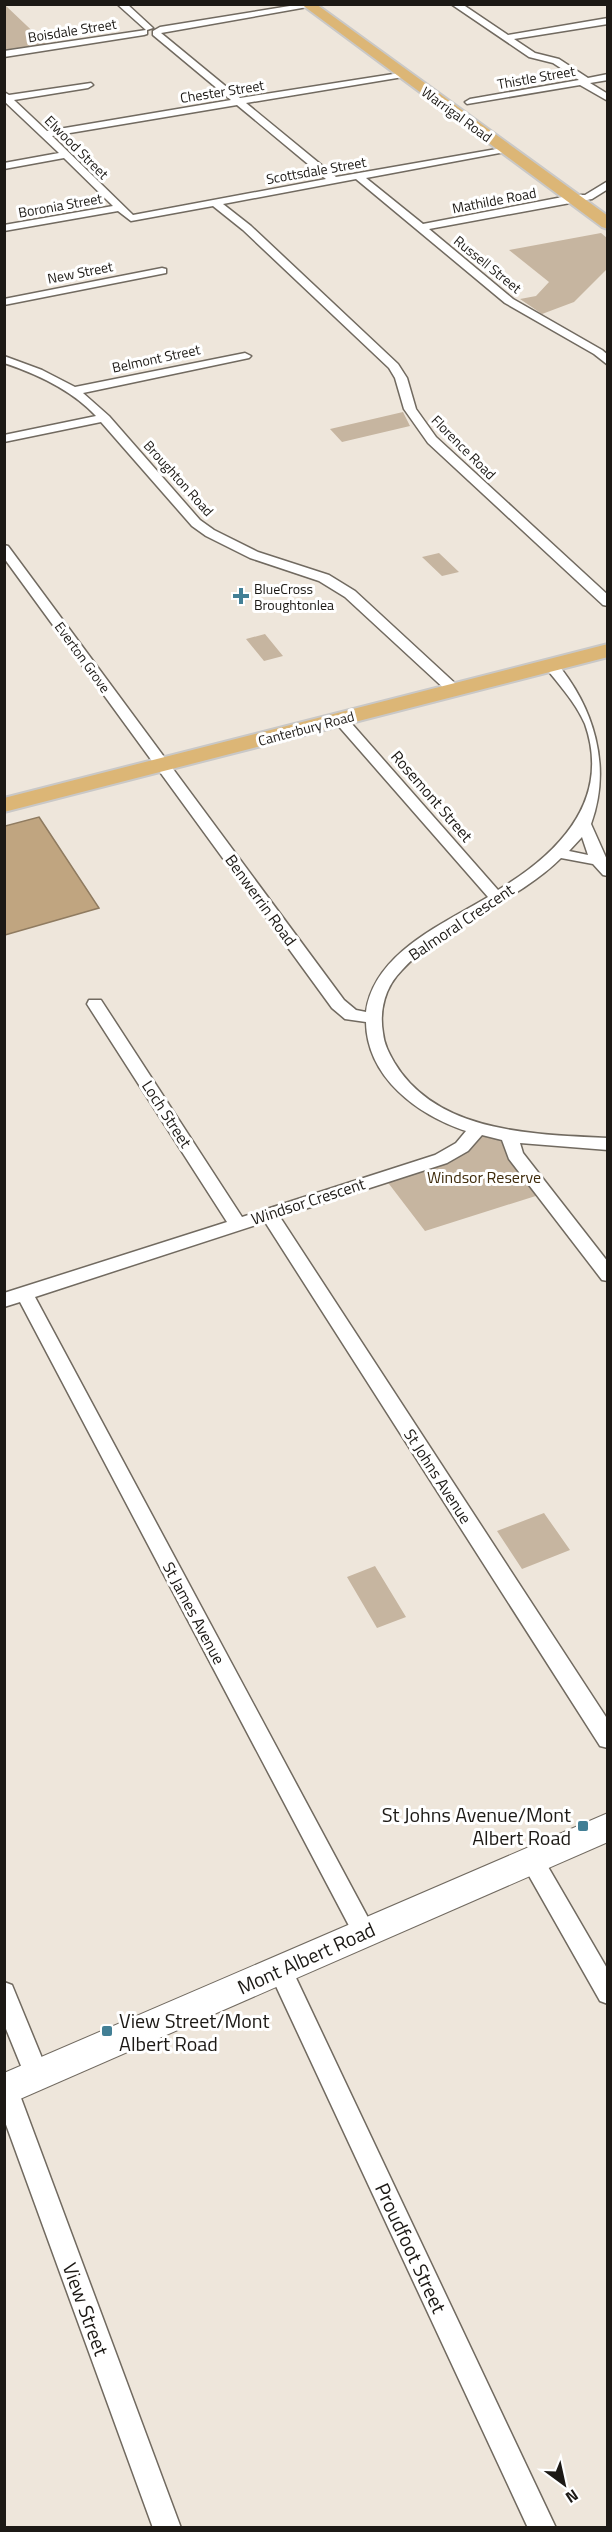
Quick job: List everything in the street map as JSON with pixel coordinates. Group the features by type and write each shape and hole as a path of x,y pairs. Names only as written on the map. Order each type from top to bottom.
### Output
{"main road":[{"name":"Warrigal Road","path":"308,5 608,224"},
{"name":"Canterbury Road","path":"4,806 608,650"},
{"name":"Mont Albert Road","path":"5,2090 608,1827"}],"street":[{"path":"121,4 333,180"},
{"path":"455,4 532,55 556,61 608,98"},
{"name":"Boisdale Street","path":"4,54 308,5"},
{"path":"506,38 608,21"},
{"name":"Chester Street","path":"45,134 403,74"},
{"name":"Thistle Street","path":"470,102 608,77"},
{"path":"6,96 88,85"},
{"name":"Elwood Street","path":"6,96 131,218"},
{"path":"4,110 18,108"},
{"name":"Scottsdale Street","path":"131,218 505,149"},
{"path":"4,166 66,155"},
{"name":"Russell Street","path":"358,176 521,309 603,351 608,362"},
{"name":"Mathilde Road","path":"420,228 588,197 608,184"},
{"name":"Florence Road","path":"215,202 233,219 247,228 394,366 401,378 410,409 432,440 608,602"},
{"name":"Boronia Street","path":"4,228 120,208"},
{"name":"New Street","path":"4,302 162,271"},
{"name":"Belmont Street","path":"74,391 244,356"},
{"name":"Broughton Road","path":"4,359 32,368 74,391 105,418 196,523 210,533 254,555 324,578 350,594 453,690"},
{"path":"4,439 105,418"},
{"name":"Everton Grove","path":"4,549 162,765"},
{"name":"Balmoral Crescent","path":"477,1128 431,1108 399,1082 376,1046 373,1018 383,983 412,951 530,876 558,853 585,826 604,784 604,750 594,725 577,694 550,664"},
{"name":"Rosemont Street","path":"340,719 496,897"},
{"name":"Benwerrin Road","path":"162,765 338,1004 351,1015 373,1018"},
{"path":"585,826 603,867"},
{"path":"558,853 603,867"},
{"name":"Loch Street","path":"95,1004 238,1224"},
{"path":"477,1128 509,1136 547,1141 608,1144"},
{"name":"Windsor Crescent","path":"11,1294 441,1159 462,1147 477,1128"},
{"path":"509,1136 515,1155 608,1275"},
{"name":"St Johns Avenue","path":"269,1214 608,1739"},
{"name":"St James Avenue","path":"11,1294 364,1932"},
{"path":"532,1860 608,1993"},
{"name":"Proudfoot Street","path":"280,1969 542,2528"},
{"path":"4,1993 37,2075"},
{"name":"View Street","path":"5,2090 168,2528"}],"green space":[{"path":"5,5 46,44 5,50"},
{"path":"601,233 607,238 607,269 574,302 542,314 520,299 536,296 549,282 509,250"},
{"path":"403,412 410,426 342,442 330,429"},
{"path":"439,553 459,572 442,576 422,557"},
{"path":"265,634 283,656 264,661 246,639"},
{"name":"Windsor Reserve","path":"479,1131 506,1138 542,1194 425,1231 386,1180 440,1162"},
{"path":"544,1513 570,1550 522,1569 497,1531"},
{"path":"375,1566 406,1617 377,1628 347,1577"}],"shaded area":[{"path":"39,817 99,908 5,935 5,826"}],"place":[{"name":"BlueCross Broughtonlea","path":"241,596"},
{"name":"St Johns Avenue/Mont Albert Road","path":"583,1826"},
{"name":"View Street/Mont Albert Road","path":"107,2031"}]}
